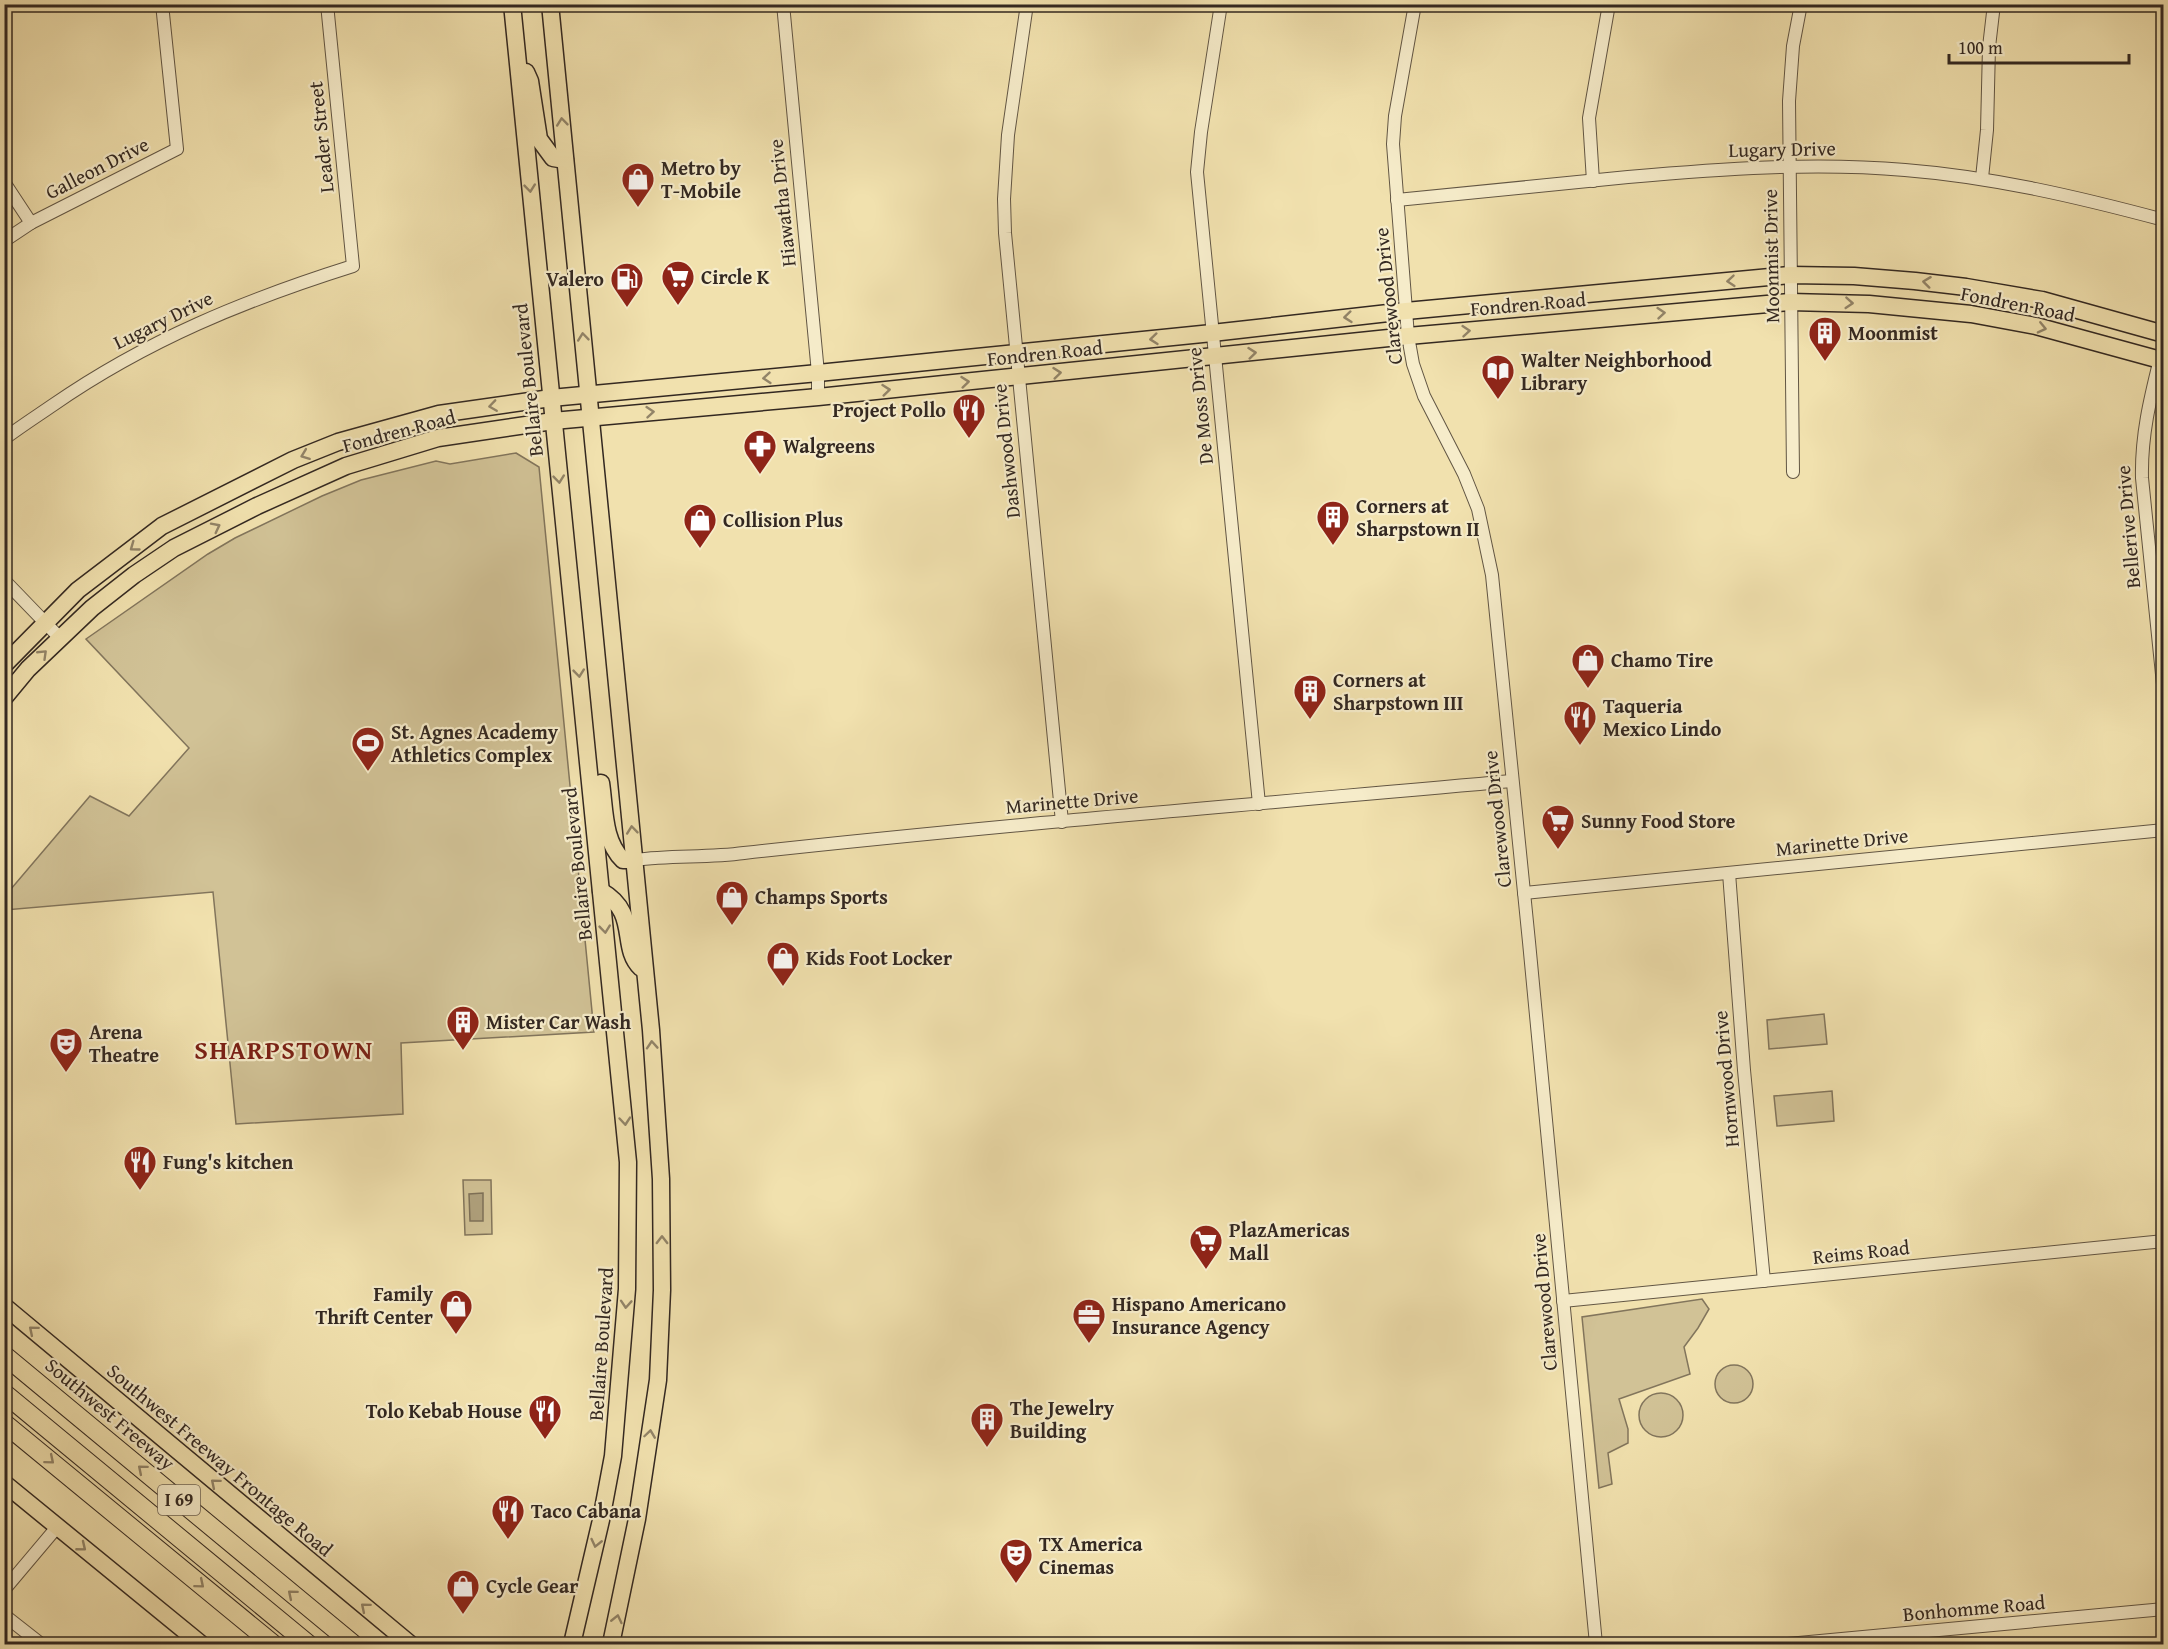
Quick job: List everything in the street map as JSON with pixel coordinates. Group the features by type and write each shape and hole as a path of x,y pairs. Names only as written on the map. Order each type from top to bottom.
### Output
{"highway":[{"name":"Southwest Freeway","path":"4,1355 353,1644"},
{"path":"4,1393 308,1644"},
{"name":"I 69","path":"4,1423 273,1644"}],"main road":[{"name":"Bellaire Boulevard","path":"512,4 627,1146 627,1289 613,1456 602,1520 572,1644"},
{"path":"550,4 646,973 661,1179 662,1290 658,1380 637,1518 611,1644"},
{"path":"517,52 530,81 539,139 553,158 565,160"},
{"name":"Fondren Road","path":"4,665 78,590 162,526 293,460 338,442 439,414 551,398 1016,353 1406,311 1790,275 1884,279 1966,287 2042,300 2163,334"},
{"name":"Fondren Road","path":"4,698 28,669 92,608 134,575 174,548 257,506 346,466 438,438 592,417 818,398 1408,336 1790,302 1858,304 1971,314 2036,326 2162,359"},
{"path":"2125,323 2156,348 2162,359"},
{"path":"338,442 346,466"},
{"path":"586,744 600,773 609,838 617,854 623,860 635,860"},
{"path":"601,891 610,895 620,907 637,964 646,973"},
{"name":"Southwest Freeway Frontage Road","path":"4,1306 410,1644"},
{"path":"4,1483 201,1644"}],"street":[{"name":"Galleon Drive","path":"4,241 31,223 177,150 162,4"},
{"name":"Leader Street","path":"327,4 353,266"},
{"name":"Hiawatha Drive","path":"783,4 818,373 818,398"},
{"name":"Dashwood Drive","path":"1027,4 1005,169 1005,233 1062,822"},
{"name":"De Moss Drive","path":"1221,4 1197,172 1260,804"},
{"name":"Clarewood Drive","path":"1415,4 1395,116 1393,144 1408,336 1413,364 1424,396 1464,474 1478,509 1492,575 1596,1644"},
{"path":"1593,181 1589,118 1609,4"},
{"name":"Moonmist Drive","path":"1793,472 1789,101 1793,46 1802,4"},
{"path":"1982,178 1987,130 1989,47 1994,4"},
{"name":"Lugary Drive","path":"1397,200 1718,169 1837,167 1904,170 1982,178 2098,202 2163,220"},
{"path":"4,182 31,223"},
{"name":"Lugary Drive","path":"4,439 93,378 176,333 286,287 353,266"},
{"name":"Bellerive Drive","path":"2162,359 2145,423 2142,478 2163,694"},
{"path":"4,580 60,638"},
{"name":"Marinette Drive","path":"635,860 667,856 717,856 1512,781"},
{"name":"Marinette Drive","path":"1524,893 2163,830"},
{"name":"Hornwood Drive","path":"1729,873 1743,1058 1764,1281"},
{"name":"Reims Road","path":"1563,1301 2163,1241"},
{"path":"4,1590 58,1526"},
{"name":"Bonhomme Road","path":"1788,1644 2163,1609"},
{"path":"4,1615 41,1644"}],"shaded area":[{"name":"St. Agnes Academy Athletics Complex","path":"516,453 539,467 594,1032 401,1043 403,1114 236,1124 213,892 5,910 5,896 90,796 129,816 189,748 86,639 208,554 235,538 322,496 361,480 436,461 450,464"},
{"path":"1824,1014 1827,1044 1769,1049 1767,1020"},
{"path":"1832,1091 1834,1121 1777,1126 1774,1096"},
{"path":"463,1180 491,1180 492,1234 465,1235"},
{"path":"483,1193 483,1221 470,1221 469,1194"},
{"path":"1702,1299 1709,1309 1684,1347 1690,1374 1619,1399 1628,1429 1628,1443 1608,1453 1612,1484 1599,1488 1582,1317"},
{"path":"1734,1365 1748,1370 1753,1384 1748,1398 1734,1403 1720,1398 1715,1384 1720,1370"},
{"path":"1661,1393 1677,1399 1683,1415 1677,1431 1661,1437 1645,1431 1639,1415 1645,1399"}],"place":[{"name":"Metro by T-Mobile","path":"638,208"},
{"name":"Circle K","path":"678,306"},
{"name":"Valero","path":"627,308"},
{"name":"Moonmist","path":"1825,362"},
{"name":"Walter Neighborhood Library","path":"1498,400"},
{"name":"Project Pollo","path":"969,439"},
{"name":"Walgreens","path":"760,475"},
{"name":"Corners at Sharpstown II","path":"1333,546"},
{"name":"Collision Plus","path":"700,549"},
{"name":"Chamo Tire","path":"1588,689"},
{"name":"Corners at Sharpstown III","path":"1310,720"},
{"name":"Taqueria Mexico Lindo","path":"1580,746"},
{"name":"St. Agnes Academy Athletics Complex","path":"368,772"},
{"name":"Sunny Food Store","path":"1558,850"},
{"name":"Champs Sports","path":"732,926"},
{"name":"Kids Foot Locker","path":"783,987"},
{"name":"Mister Car Wash","path":"463,1051"},
{"name":"Arena Theatre","path":"66,1073"},
{"name":"Fung's kitchen","path":"140,1191"},
{"name":"PlazAmericas Mall","path":"1206,1270"},
{"name":"Family Thrift Center","path":"456,1335"},
{"name":"Hispano Americano Insurance Agency","path":"1089,1344"},
{"name":"Tolo Kebab House","path":"545,1440"},
{"name":"The Jewelry Building","path":"987,1448"},
{"name":"Taco Cabana","path":"508,1540"},
{"name":"TX America Cinemas","path":"1016,1584"},
{"name":"Cycle Gear","path":"463,1615"}],"district":[{"name":"SHARPSTOWN","path":"284,1050"}]}
